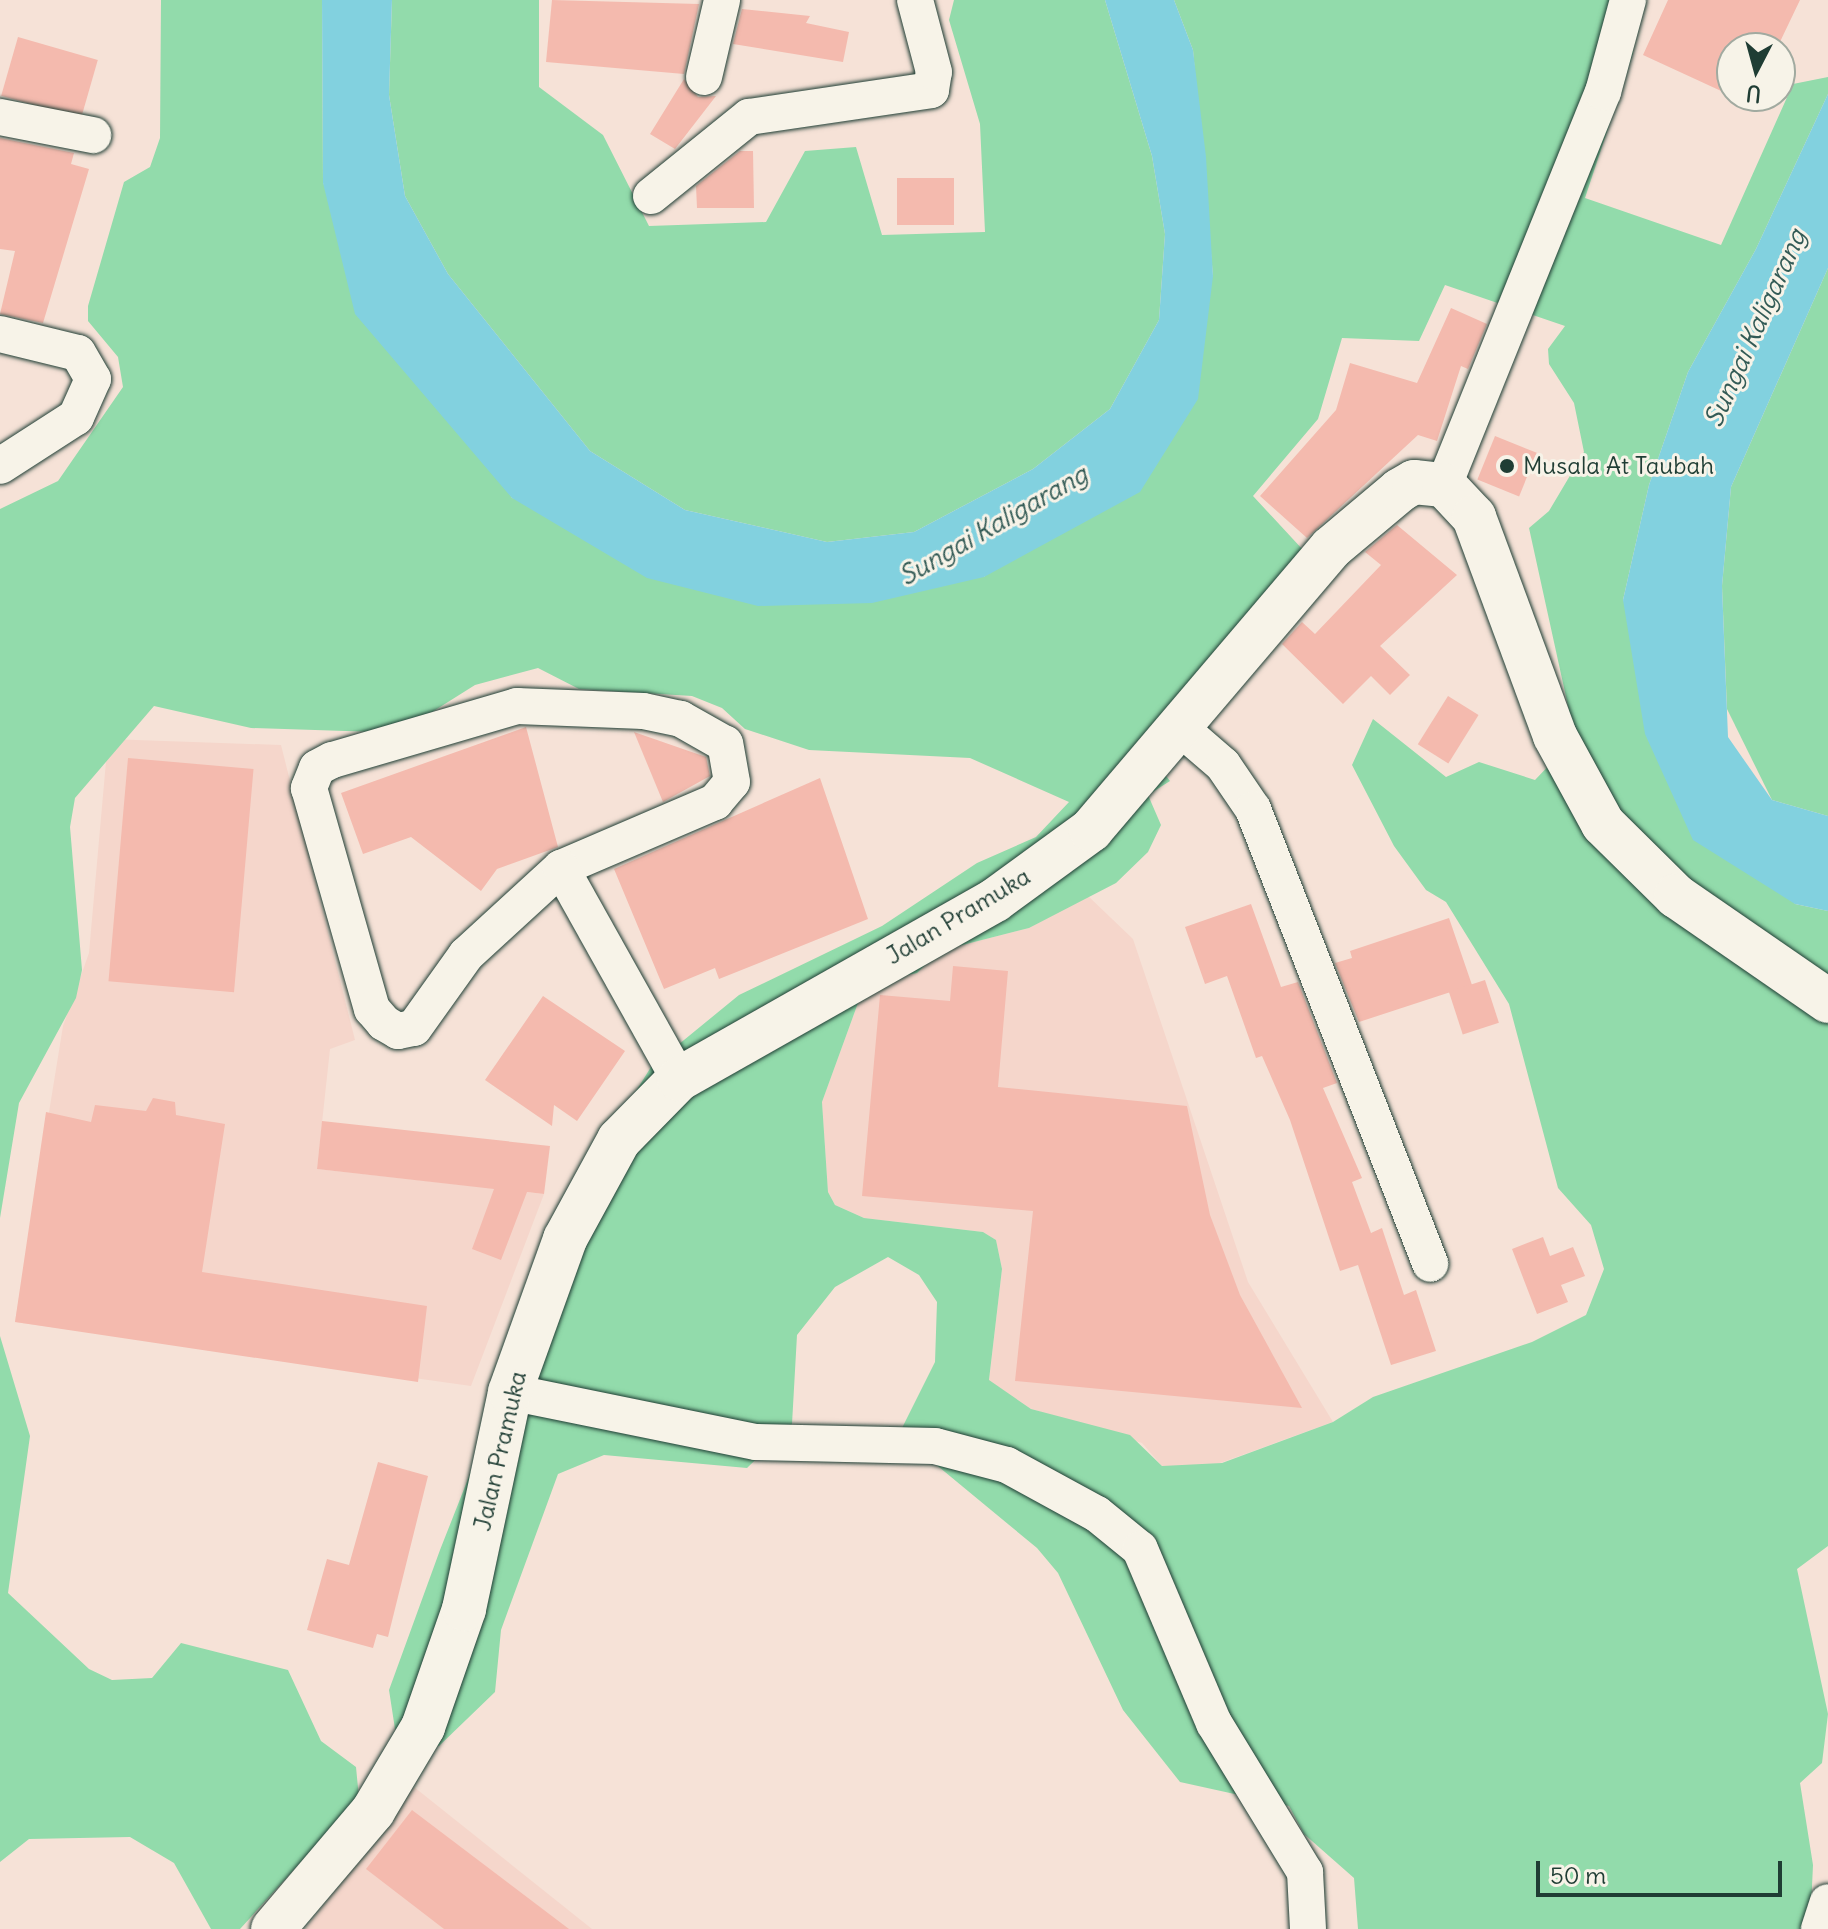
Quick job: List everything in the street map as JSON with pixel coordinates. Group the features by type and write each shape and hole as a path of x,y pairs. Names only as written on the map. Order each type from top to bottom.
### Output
{"main road":[{"name":"Jalan Pramuka","path":"273,1929 373,1811 423,1727 464,1609 510,1392 565,1239 619,1140 679,1079 995,900 1091,830 1363,518 1414,482 1444,485"},
{"path":"1444,485 1474,517 1555,736 1603,824 1676,896 1828,1001"}],"street":[{"path":"704,77 722,0"},
{"path":"651,196 749,117 931,90 934,72 915,0"},
{"path":"1444,485 1603,92 1628,0"},
{"path":"0,117 93,135"},
{"path":"0,334 78,353 93,379 76,417 0,466"},
{"path":"517,706 643,711 681,719 725,744 732,782 715,802 561,868 466,955 414,1028 398,1031 372,1009 309,788 317,768 332,760 517,706"},
{"path":"1179,727 1223,765 1253,809 1430,1264"},
{"path":"561,868 679,1079"},
{"path":"510,1392 756,1442 935,1446 1007,1465 1097,1514 1140,1549 1214,1723 1305,1872 1308,1929"},
{"path":"1819,1929 1828,1902"}],"shaded area":[{"path":"108,739 281,745 355,1040 330,1049 317,1169 544,1194 471,1386 15,1322 63,1026 89,953"},
{"path":"1087,895 1133,939 1248,1282 1333,1422 1209,1467 1162,1466 1142,1443 1031,1409 989,1381 1002,1269 996,1240 983,1232 864,1218 835,1205 828,1192 822,1102 862,992 939,951 1029,928"},
{"path":"414,1787 592,1929 305,1929"}],"green space":[{"path":"161,0 322,0 323,183 512,498 984,577 1213,276 1193,50 1174,0 1638,0 1633,53 1585,198 1721,245 1780,112 1796,112 1796,83 1828,77 1828,94 1756,249 1688,372 1649,485 1623,600 1795,904 1828,911 1828,1546 1797,1569 1828,1714 1822,1763 1800,1783 1813,1865 1810,1929 1358,1929 1354,1878 1304,1834 1289,1806 1180,1782 1123,1710 1058,1573 1037,1548 899,1434 935,1362 937,1302 919,1275 888,1257 835,1287 797,1335 792,1424 747,1468 604,1455 558,1474 501,1630 495,1692 439,1746 395,1729 389,1690 440,1550 595,1157 651,1067 739,995 882,926 977,863 1036,837 1069,802 970,758 809,750 745,729 722,708 692,696 579,689 538,668 475,685 421,719 376,732 251,728 154,706 75,798 70,827 82,970 76,998 19,1103 0,1218 0,509 58,481 123,387 118,357 88,321 88,306 124,182 150,167 160,138","holes":["1445,285 1565,326 1548,349 1549,364 1574,403 1584,452 1549,511 1529,528 1575,738 1535,780 1479,762 1446,777 1373,719 1352,765 1394,846 1426,890 1446,902 1509,1004 1558,1188 1591,1225 1604,1269 1586,1315 1532,1342 1373,1397 1333,1422 1222,1463 1162,1466 1130,1435 1031,1409 989,1380 1002,1269 996,1240 983,1232 864,1218 835,1205 828,1192 822,1102 862,992 873,982 917,973 939,951 1029,928 1116,883 1148,852 1161,825 1148,795 1170,781 1140,743 1304,551 1253,496 1318,419 1342,338 1419,341"]},
{"path":"392,0 539,0 539,87 603,135 649,226 766,222 805,151 856,147 882,235 985,232 980,124 949,20 954,0 1105,0 1152,156 1165,234 1159,320 1110,409 1033,469 914,532 827,542 685,510 590,451 448,274 405,196 389,95"},
{"path":"1828,268 1828,816 1772,800 1727,709 1722,586 1731,487"},
{"path":"0,1336 30,1436 8,1593 89,1669 112,1680 152,1678 181,1643 288,1670 321,1741 356,1767 359,1798 240,1929 211,1929 174,1863 130,1837 29,1839 0,1862"}],"water":[{"name":"Sungai Kaligarang","path":"322,0 392,0 389,95 405,196 448,274 590,451 685,510 827,542 914,532 1033,469 1110,409 1159,320 1165,234 1152,156 1105,0 1174,0 1193,50 1206,157 1213,276 1198,399 1140,492 984,577 872,603 758,606 647,578 512,498 355,314 323,183"},
{"name":"Sungai Kaligarang","path":"1828,94 1828,268 1731,487 1722,586 1728,737 1772,800 1828,816 1828,911 1795,904 1693,840 1645,734 1623,600 1649,485 1688,372 1756,249"}],"building":[{"path":"552,0 699,4 684,74 546,62"},
{"path":"1668,0 1800,0 1785,32 1716,32 1716,89 1643,55"},
{"path":"742,9 810,16 806,23 849,32 843,62 733,44"},
{"path":"18,37 98,60 81,119 1,96"},
{"path":"684,79 698,97 716,96 675,149 650,134"},
{"path":"0,138 74,153 71,164 89,169 43,323 0,314 15,251 0,249"},
{"path":"740,151 753,151 754,208 697,208 696,186"},
{"path":"897,178 954,178 954,225 897,225"},
{"path":"1451,308 1487,324 1468,369 1461,366 1437,441 1418,435 1307,538 1260,496 1336,410 1350,363 1417,383"},
{"name":"Musala At Taubah","path":"1495,436 1537,453 1519,496 1477,480"},
{"path":"1397,525 1457,575 1380,646 1410,675 1390,695 1371,676 1343,704 1282,644 1302,622 1315,634 1381,565 1365,552"},
{"path":"1448,696 1479,715 1448,763 1418,744"},
{"path":"526,727 558,847 497,869 481,891 411,837 363,854 341,793"},
{"path":"634,732 706,757 710,776 663,802"},
{"path":"128,758 254,769 234,992 108,981"},
{"path":"820,778 868,919 719,979 715,968 664,989 614,869"},
{"path":"1251,904 1281,987 1298,982 1337,1083 1323,1088 1362,1178 1352,1182 1371,1233 1382,1228 1404,1295 1416,1290 1436,1351 1391,1365 1358,1265 1340,1271 1290,1120 1262,1056 1256,1058 1227,976 1205,984 1185,927"},
{"path":"1449,918 1472,985 1359,1022 1335,963 1352,958 1350,951"},
{"path":"953,966 1008,971 998,1087 1187,1106 1210,1215 1240,1295 1302,1408 1015,1381 1033,1211 862,1196 880,995 950,1001"},
{"path":"1485,980 1499,1023 1463,1035 1449,992"},
{"path":"543,996 625,1051 577,1121 554,1105 552,1126 485,1080"},
{"path":"153,1098 175,1102 176,1115 225,1124 202,1272 427,1306 418,1382 15,1322 46,1112 91,1122 95,1105 146,1111"},
{"path":"322,1121 550,1146 544,1194 527,1192 501,1260 472,1249 494,1189 317,1169"},
{"path":"1543,1237 1550,1256 1573,1247 1585,1276 1561,1285 1568,1302 1537,1314 1512,1249"},
{"path":"378,1462 428,1476 388,1637 377,1634 373,1648 307,1630 327,1559 349,1565"},
{"path":"412,1810 569,1929 444,1929 366,1869"}],"place":[{"name":"Musala At Taubah","path":"1507,466"}]}
